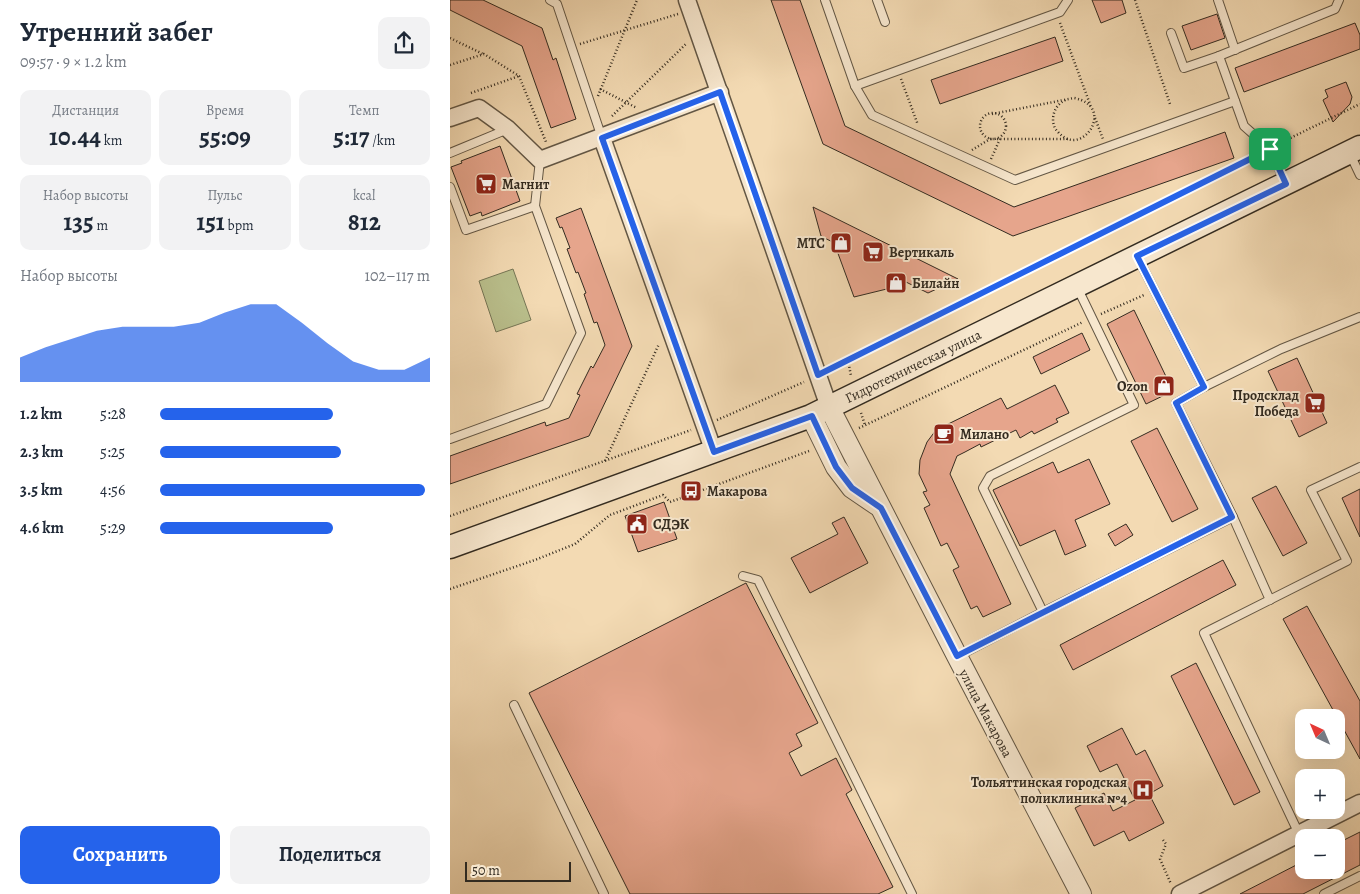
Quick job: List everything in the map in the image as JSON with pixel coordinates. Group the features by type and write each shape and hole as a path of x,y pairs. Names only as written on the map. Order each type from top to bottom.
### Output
{"main road":[{"name":"Гидротехническая улица","path":"450,547 820,412 1355,149"}],"street":[{"path":"689,5 819,377 820,412 824,446 836,467 852,488 881,508"},
{"path":"450,118 479,108 546,158 720,92"},
{"path":"602,138 714,452"},
{"name":"улица Макарова","path":"820,412 844,436 1081,894"},
{"path":"1309,829 1360,803"},
{"path":"1177,890 1295,836"}],"lane":[{"path":"550,0 558,4 602,138"},
{"path":"825,0 855,86 872,115 1014,180 1235,101"},
{"path":"877,0 885,22"},
{"path":"855,86 1060,12 1068,0"},
{"path":"1218,0 1235,50"},
{"path":"1171,33 1184,68 1235,50 1335,9 1339,0"},
{"path":"1219,56 1244,126 1270,149 1286,184"},
{"path":"450,153 508,129"},
{"path":"1355,149 1360,176"},
{"path":"450,439 546,404 581,333 535,206 546,158"},
{"path":"450,187 466,230 535,206"},
{"path":"1137,256 1204,387"},
{"path":"1043,612 983,488 990,476 1134,405 1076,286"},
{"path":"1270,600 1176,403 1281,349 1360,317"},
{"path":"1297,829 1204,633 1347,561 1311,490 1360,467"},
{"path":"957,656 1232,517"},
{"path":"743,576 758,580 912,894"},
{"path":"514,705 604,894"},
{"path":"1324,894 1360,876"}],"path":[{"path":"592,110 637,0"},
{"path":"1135,0 1170,104"},
{"path":"572,47 625,30 689,5"},
{"path":"1056,13 1106,147"},
{"path":"602,138 610,118 698,32"},
{"path":"450,38 484,54 519,76 546,158"},
{"path":"450,65 484,54"},
{"path":"898,70 923,138"},
{"path":"467,95 519,76"},
{"path":"584,84 627,102 655,117"},
{"path":"992,114 1000,116 1005,123 1005,131 995,139 984,136 980,129 981,121 984,117 992,114 1067,99 1081,99 1092,108"},
{"path":"1067,99 1056,108 1053,122 1059,133 1070,139"},
{"path":"450,516 704,425 819,377 1360,104"},
{"path":"961,156 990,139 1082,138 1092,128 1094,114"},
{"path":"988,168 1000,139"},
{"path":"844,436 1155,290"},
{"path":"605,460 668,325"},
{"path":"450,589 575,544 610,515 663,495 670,502 824,446"},
{"path":"1164,840 1166,844 1160,859 1177,890"}],"green space":[{"path":"513,269 531,320 496,332 479,281"}],"building":[{"path":"450,0 483,0 542,28 553,60 556,58 576,119 551,128 522,46 450,10"},
{"path":"771,0 800,0 845,126 1014,207 1225,132 1234,158 1013,236 823,144"},
{"path":"1092,0 1122,0 1126,13 1101,23"},
{"path":"1217,14 1225,38 1191,50 1182,26"},
{"path":"1355,23 1360,35 1360,49 1244,92 1235,68"},
{"path":"1055,37 1063,61 940,104 931,80"},
{"path":"1346,82 1352,97 1350,104 1333,122 1323,100 1328,97 1325,90"},
{"name":"Магнит","path":"500,146 520,201 482,216 481,212 470,216 451,167 462,163 461,161"},
{"name":"Вертикаль","path":"813,207 958,279 928,293 902,280 899,286 854,297 836,248 840,246 821,236"},
{"path":"581,208 632,346 589,436 450,484 450,456 545,422 546,426 569,418 580,395 577,394 591,366 593,368 605,345 597,322 594,323 584,294 586,293 567,249 570,248 562,227 560,228 556,218"},
{"path":"1134,310 1173,391 1146,404 1107,324"},
{"path":"1082,333 1090,350 1041,374 1033,357"},
{"path":"1297,358 1327,423 1299,437 1268,371"},
{"path":"1055,385 1069,413 1056,419 1058,422 1034,434 1032,431 1020,438 1016,430 981,447 980,444 957,456 950,474 1011,604 983,617 977,606 971,609 953,570 959,567 947,543 941,546 924,508 930,505 923,492 927,491 919,474 920,460 927,442 936,430 1001,398 1007,409"},
{"path":"1157,428 1198,509 1172,522 1131,441"},
{"path":"1089,459 1110,504 1075,520 1086,546 1065,555 1055,530 1020,546 993,490 1053,462 1058,473"},
{"path":"1276,486 1307,543 1283,556 1252,498"},
{"path":"1360,489 1360,537 1342,498"},
{"path":"664,502 677,539 638,552 625,516"},
{"path":"844,517 868,563 810,593 791,558 838,534 832,523"},
{"path":"1126,524 1133,535 1115,546 1108,534"},
{"path":"1223,560 1236,585 1073,670 1060,645"},
{"path":"746,583 818,723 796,734 802,746 789,753 801,776 836,758 852,790 846,794 893,887 878,894 630,894 529,693"},
{"path":"1307,606 1360,701 1360,759 1345,732 1345,709 1332,709 1283,619"},
{"path":"1196,663 1260,792 1234,805 1171,676"},
{"name":"Тольяттинская городская поликлиника №4","path":"1122,728 1136,755 1145,750 1163,786 1149,794 1164,823 1129,841 1124,831 1094,846 1075,808 1104,793 1113,811 1135,800 1117,764 1100,772 1087,746"},
{"path":"1360,832 1360,865 1345,873 1345,840"},
{"path":"1295,866 1295,879 1332,879 1303,894 1240,894"}],"place":[{"name":"Магнит","path":"486,184"},
{"name":"МТС","path":"841,243"},
{"name":"Вертикаль","path":"873,252"},
{"name":"Билайн","path":"896,283"},
{"name":"Ozon","path":"1164,386"},
{"name":"Продсклад Победа","path":"1315,403"},
{"name":"Милано","path":"944,434"},
{"name":"Макарова","path":"691,491"},
{"name":"СДЭК","path":"637,524"},
{"name":"Тольяттинская городская поликлиника №4","path":"1143,790"}],"route":[{"path":"720,92 818,375 1270,149 1286,184 1137,256 1204,387 1176,403 1232,517 957,656 881,508 852,488 836,467 824,446 812,416 714,452 602,138 720,92"}]}
